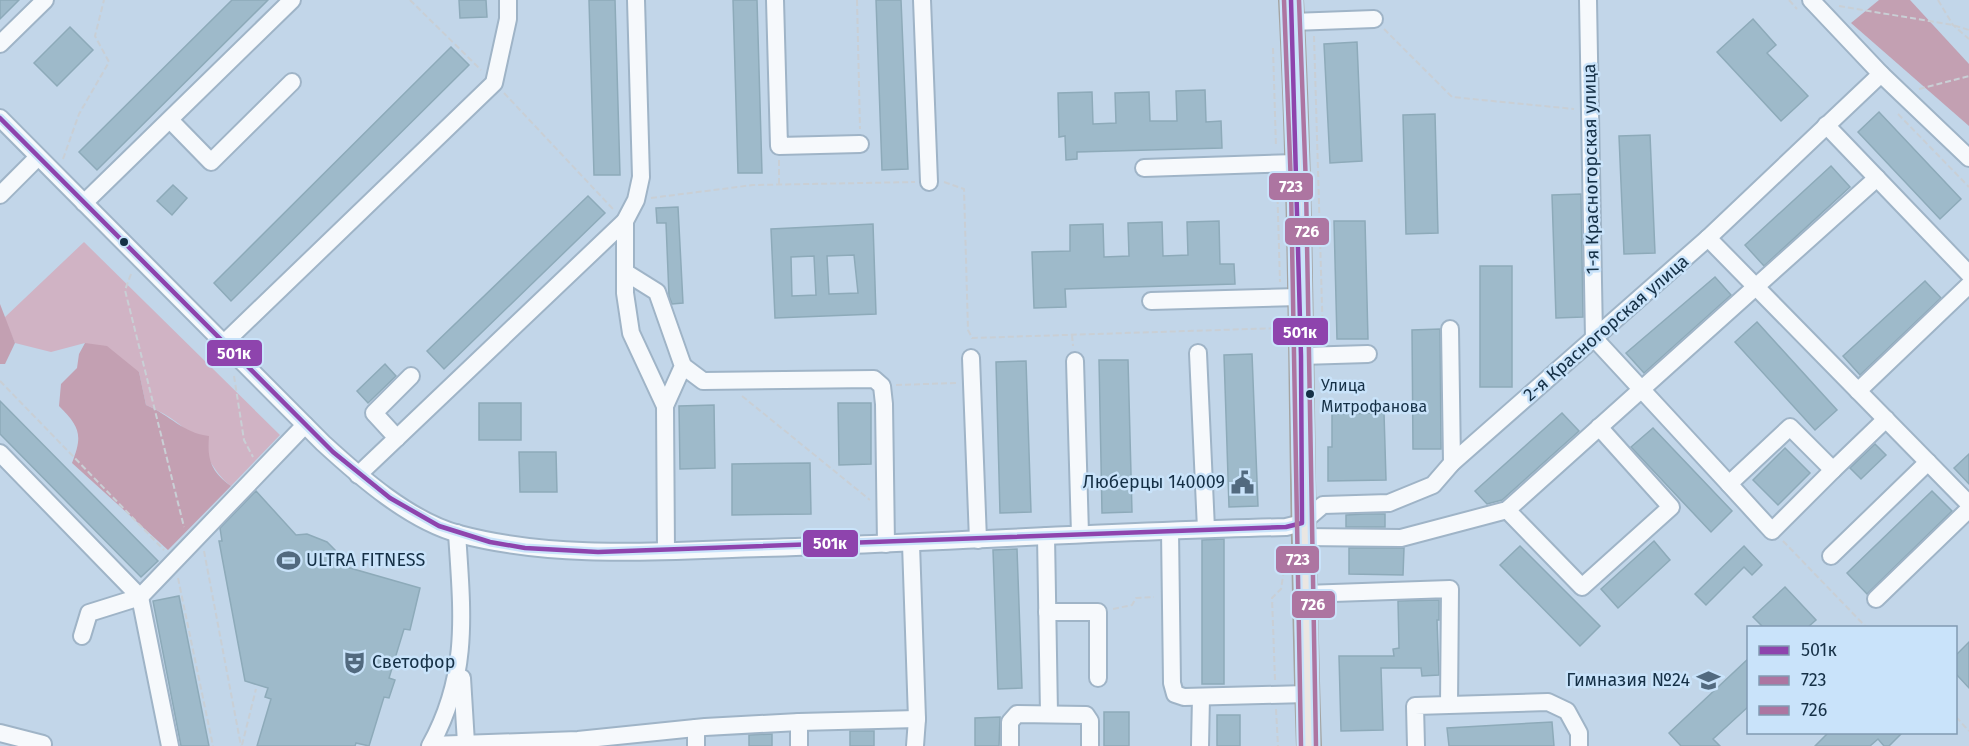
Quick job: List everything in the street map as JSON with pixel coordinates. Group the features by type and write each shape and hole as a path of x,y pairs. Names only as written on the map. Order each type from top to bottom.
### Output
{"main road":[{"path":"1299,14 1296,163 1302,530 1310,746"}],"street":[{"path":"0,44 45,0"},
{"path":"84,203 292,0"},
{"path":"223,344 494,82 508,19 508,0"},
{"path":"358,475 625,221 636,200 641,177 636,0"},
{"path":"775,0 779,146 860,144"},
{"path":"922,0 929,182"},
{"name":"1-я Красногорская улица","path":"1588,0 1594,338"},
{"path":"1813,2 1881,74 1969,158"},
{"path":"1299,14 1374,20"},
{"name":"2-я Красногорская улица","path":"1302,530 1323,505 1389,503 1433,485 1452,463 1708,238 1881,74"},
{"path":"170,120 211,162 292,82"},
{"path":"0,118 223,344 358,475 406,508 457,533 555,551 666,551 911,544 1080,534 1286,527 1401,538 1507,510 1877,178"},
{"path":"1826,125 1969,274"},
{"path":"0,195 39,157"},
{"path":"1144,168 1296,163"},
{"path":"625,221 625,272 631,333 665,406 666,551"},
{"path":"1708,238 1969,504"},
{"path":"625,272 657,292 683,366 703,381 874,379 882,386 886,544"},
{"path":"1858,391 1969,285"},
{"path":"1151,302 1299,297"},
{"path":"1450,329 1452,463"},
{"path":"1594,338 1772,531 1886,419"},
{"path":"1198,353 1206,529"},
{"path":"1300,356 1368,354"},
{"path":"971,358 978,540"},
{"path":"1075,361 1080,534"},
{"path":"665,406 683,366"},
{"path":"397,438 374,413 411,376"},
{"path":"82,636 89,613 140,597 305,425"},
{"path":"1507,510 1582,587 1671,507 1599,427"},
{"path":"1729,484 1790,427 1833,470"},
{"path":"0,453 140,597 170,746"},
{"path":"1831,556 1928,462"},
{"path":"1876,599 1969,509"},
{"path":"1170,531 1172,683 1175,694 1184,697 1307,694"},
{"path":"457,533 466,743"},
{"path":"1046,536 1049,714"},
{"path":"911,544 917,719 915,746"},
{"path":"1304,594 1450,589 1449,704"},
{"path":"1047,612 1098,612 1098,678"},
{"path":"461,659 448,708 431,745 578,740 696,728 799,722 917,719"},
{"path":"1200,697 1200,746"},
{"path":"1416,746 1414,706 1548,702 1567,711 1579,733 1579,746"},
{"path":"1010,746 1010,722 1017,714 1086,715 1090,721 1090,746"},
{"path":"799,722 799,746"},
{"path":"696,728 696,746"},
{"path":"0,733 43,744"}],"path":[{"path":"57,176 79,114 109,62 95,36 104,0"},
{"path":"410,0 494,82 625,221"},
{"path":"857,0 860,144"},
{"path":"1938,0 1953,25 1969,39"},
{"path":"1791,2 1813,2 1953,25 1969,30"},
{"path":"1299,14 1324,355"},
{"path":"1374,20 1452,97 1589,111"},
{"path":"1914,90 1930,88 1969,76"},
{"path":"1895,110 1969,187"},
{"path":"779,146 779,185"},
{"path":"636,200 779,185 949,182 963,189 968,330 972,338 1281,328"},
{"path":"132,271 125,290 158,430 196,539 242,746"},
{"path":"234,376 244,440 253,458 264,469"},
{"path":"0,381 175,561 213,746"},
{"path":"723,381 885,513"},
{"path":"882,386 972,382"},
{"path":"1772,531 1867,626"},
{"path":"1278,746 1272,598 1281,589 1285,560"},
{"path":"1098,612 1132,605 1136,598 1171,596"},
{"path":"242,746 256,689"},
{"path":"1957,718 1969,731"}],"shaded area":[{"path":"1879,0 1910,0 1969,64 1969,126 1851,23"},
{"path":"84,242 280,435 231,486 219,474 196,440 185,429 170,417 146,405 139,372 85,343 51,352 15,343 4,318"},
{"path":"0,304 15,343 5,364 0,364"},
{"path":"85,343 107,346 139,372 146,405 184,428 209,436 212,464 219,475 231,486 168,550 72,463 78,445 78,432 59,406 61,384 77,368 79,354"}],"building":[{"path":"0,0 19,0 0,19"},
{"path":"232,0 268,0 97,170 79,152"},
{"path":"459,0 486,0 487,17 460,18"},
{"path":"589,0 615,0 620,175 594,175"},
{"path":"733,0 757,0 762,173 738,173"},
{"path":"876,0 901,0 908,169 882,170"},
{"path":"1753,19 1776,45 1767,53 1808,96 1781,121 1717,52"},
{"path":"70,27 93,50 57,86 34,63"},
{"path":"1357,42 1362,161 1330,163 1324,44"},
{"path":"451,47 469,65 231,301 214,283"},
{"path":"1205,90 1206,122 1221,121 1222,148 1077,152 1077,159 1066,160 1065,136 1059,137 1058,93 1092,92 1093,124 1116,123 1115,93 1149,92 1150,121 1177,121 1176,91"},
{"path":"1879,112 1961,199 1940,219 1858,132"},
{"path":"1435,114 1438,233 1406,234 1403,115"},
{"path":"1650,135 1655,253 1624,254 1619,136"},
{"path":"1831,166 1850,187 1764,266 1745,245"},
{"path":"173,185 187,198 172,215 157,201"},
{"path":"1581,194 1583,317 1556,318 1552,195"},
{"path":"588,196 605,213 444,369 427,351"},
{"path":"678,207 683,303 672,304 669,296 666,223 657,223 656,208"},
{"path":"1219,221 1220,264 1234,264 1235,284 1065,289 1066,307 1034,308 1032,252 1070,251 1070,225 1103,224 1104,257 1129,256 1128,223 1162,222 1163,256 1188,255 1187,222"},
{"path":"1334,221 1365,221 1368,339 1337,339"},
{"path":"873,224 876,314 775,318 771,229","holes":["854,255 858,293 829,294 827,256","814,256 816,295 792,296 791,257"]},
{"path":"1480,266 1512,266 1512,387 1480,387"},
{"path":"1715,277 1731,295 1644,373 1626,353"},
{"path":"1925,281 1941,298 1860,375 1843,356"},
{"path":"1757,322 1837,410 1815,430 1735,342"},
{"path":"1440,329 1441,449 1413,449 1412,330"},
{"path":"1252,354 1258,506 1229,507 1224,355"},
{"path":"1099,360 1128,360 1132,512 1102,513"},
{"path":"1026,361 1031,512 1000,513 996,362"},
{"path":"385,364 396,376 368,403 357,391"},
{"path":"0,401 158,561 141,577 0,434"},
{"path":"479,403 521,403 521,440 479,440"},
{"path":"838,403 871,403 871,464 839,465"},
{"path":"714,405 715,468 680,469 679,406"},
{"path":"1384,413 1386,480 1328,481 1328,447 1332,447 1332,414"},
{"path":"1562,413 1579,431 1502,500 1487,504 1475,491"},
{"path":"1653,428 1732,511 1711,532 1631,447"},
{"path":"1875,444 1886,455 1861,479 1850,468"},
{"path":"1785,448 1810,473 1778,505 1753,480"},
{"path":"519,452 556,452 557,492 520,492"},
{"path":"1969,454 1969,484 1954,468"},
{"path":"810,463 811,514 732,515 732,464"},
{"name":"Светофор","path":"256,491 296,535 307,534 327,542 335,550 343,566 420,588 410,630 404,629 389,678 395,680 389,698 384,697 369,746 356,743 355,746 257,746 271,699 265,697 268,688 245,681 219,541 222,541 220,528"},
{"path":"1932,491 1952,511 1867,594 1847,573"},
{"path":"1385,514 1385,527 1346,527 1346,515"},
{"path":"1224,539 1224,684 1202,684 1202,540"},
{"path":"1654,541 1670,560 1618,608 1601,589"},
{"path":"1520,546 1600,626 1580,646 1500,565"},
{"path":"1744,546 1762,565 1752,575 1744,567 1706,605 1695,594"},
{"path":"1349,548 1404,548 1403,575 1349,574"},
{"path":"1017,549 1022,688 998,689 993,550"},
{"path":"1785,587 1816,620 1809,626 1762,626 1753,617"},
{"path":"179,596 209,746 181,746 153,601"},
{"path":"1439,600 1439,620 1437,620 1439,675 1422,676 1421,668 1381,668 1383,730 1341,731 1339,656 1394,656 1393,649 1399,648 1398,601"},
{"path":"1969,642 1969,688 1957,675 1957,654"},
{"path":"1747,660 1747,708 1713,739 1720,746 1681,746 1669,733"},
{"path":"1104,712 1129,712 1129,746 1104,746"},
{"path":"1217,715 1240,715 1240,746 1217,746"},
{"path":"1000,717 999,746 975,746 975,718"},
{"path":"1552,722 1554,746 1449,746 1447,728"},
{"path":"850,731 874,731 874,746 850,746"},
{"path":"772,734 772,746 749,746 749,735"},
{"path":"1827,734 1901,734 1889,746 1884,746 1878,739 1870,746 1815,746"}],"transit line":[{"name":"723","path":"1284,0 1291,186 1301,746"},
{"name":"501к","path":"0,118 333,452 390,498 439,526 490,542 525,548 598,552 1286,527 1302,523 1301,356 1291,0"},
{"name":"726","path":"1299,0 1306,186 1316,746"}],"place":[{"name":"Улица Митрофанова","path":"1310,394"},
{"name":"Люберцы 140009","path":"1243,482"},
{"name":"ULTRA FITNESS","path":"288,560"},
{"name":"Светофор","path":"354,662"},
{"name":"Гимназия №24","path":"1708,680"}]}
